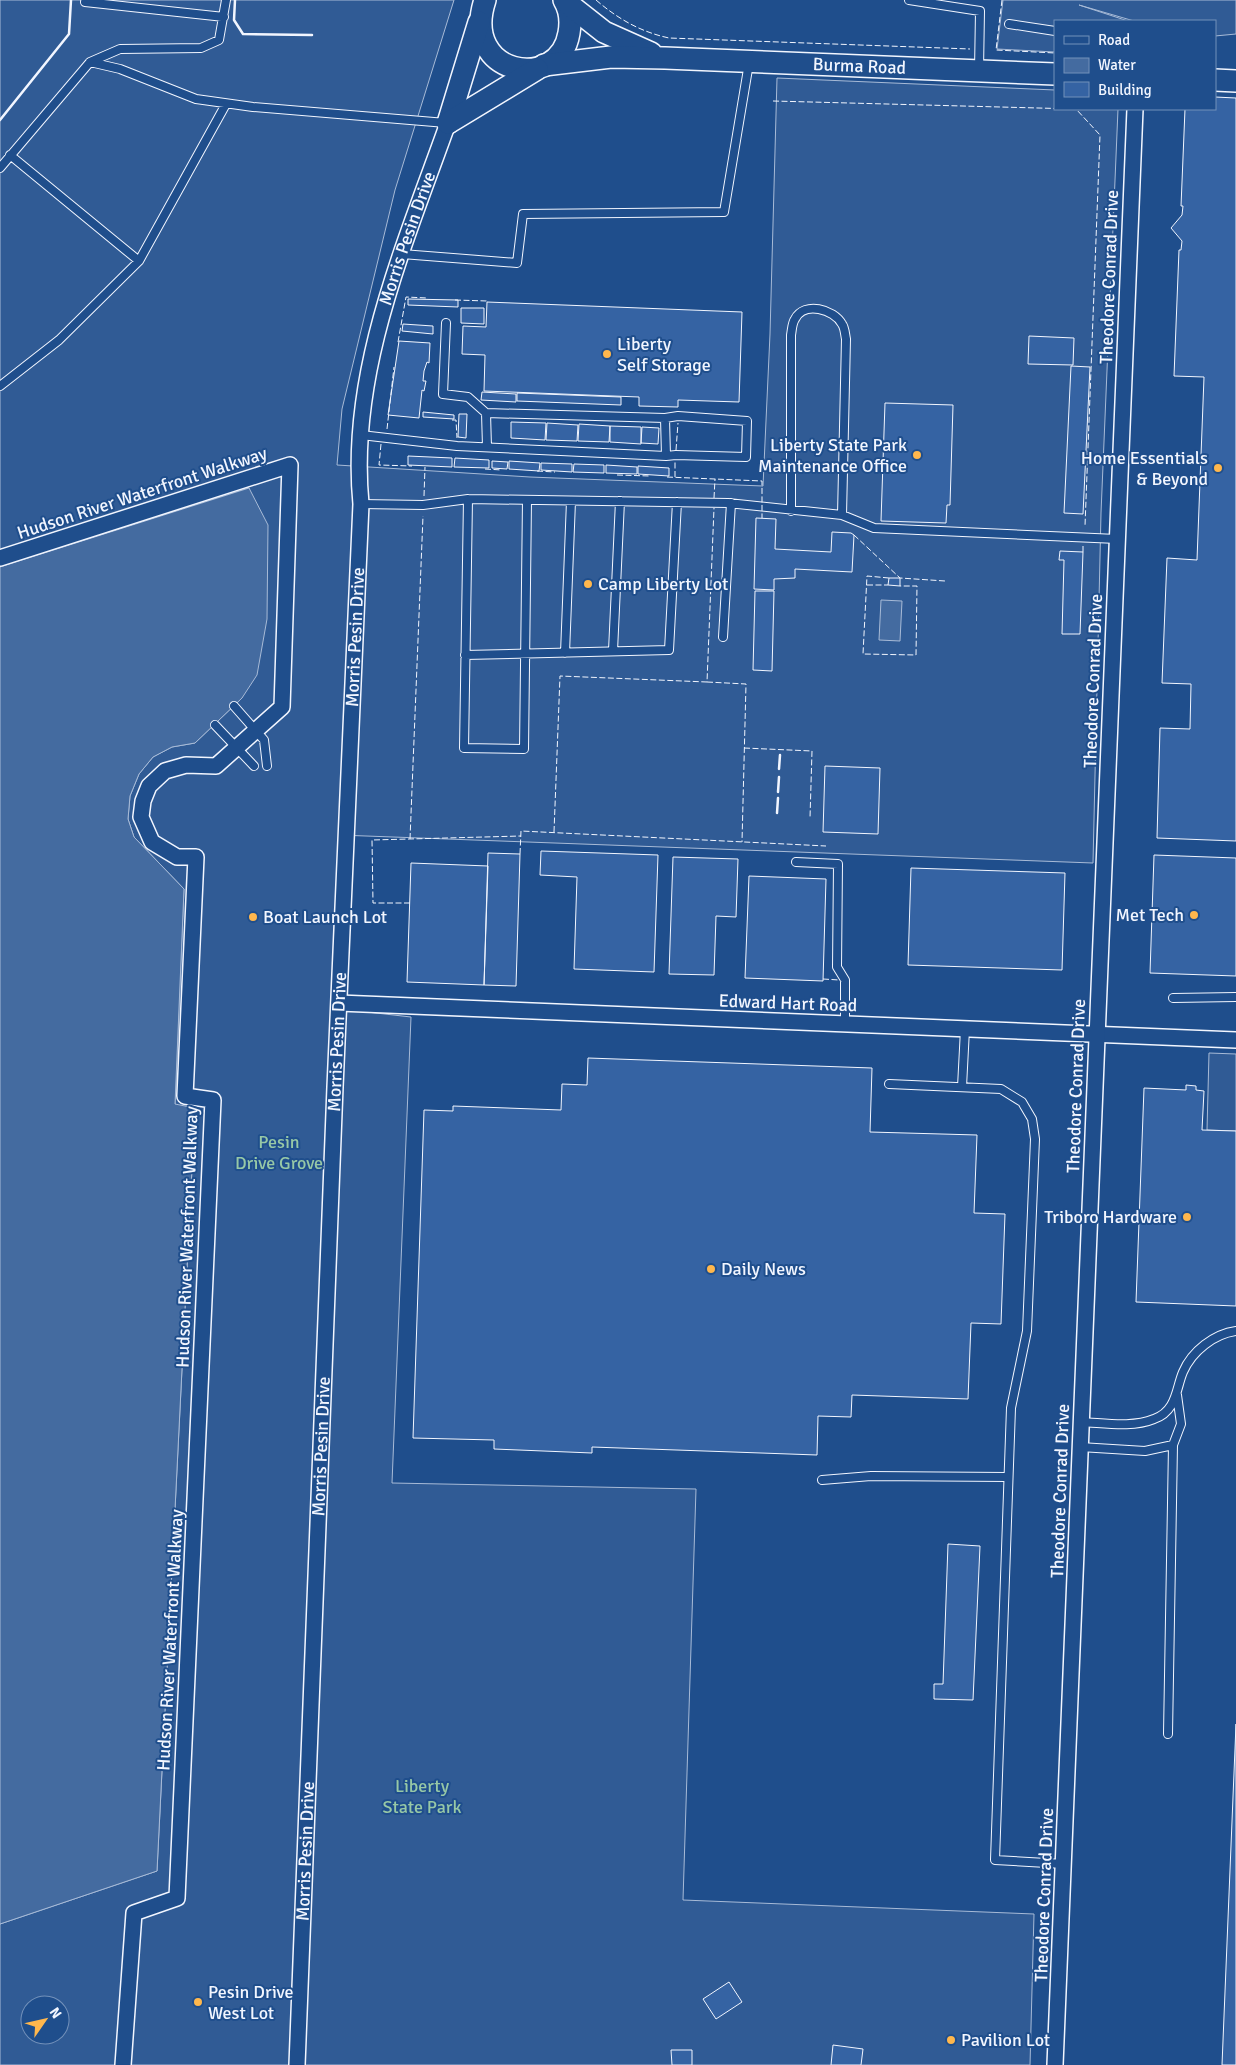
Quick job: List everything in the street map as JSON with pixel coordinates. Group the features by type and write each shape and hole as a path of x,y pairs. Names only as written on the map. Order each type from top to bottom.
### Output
{"street":[{"name":"Burma Road","path":"485,1 480,29 488,50 496,59 507,66 517,69 611,58 665,58 1054,74"},
{"name":"Morris Pesin Drive","path":"297,2065 361,504 358,473 361,435 377,339 387,295 448,123 485,1"},
{"name":"Burma Road","path":"565,1 604,32 665,58"},
{"path":"448,123 559,55 568,37 570,18 565,1"},
{"path":"1216,80 1236,81"},
{"name":"Theodore Conrad Drive","path":"1056,2065 1134,110"},
{"name":"Hudson River Waterfront Walkway","path":"0,558 290,465 282,707 216,766 186,764 165,771 148,786 141,817 152,842 177,857 196,857 185,1096 213,1100 177,1898 134,1914 124,2065"},
{"name":"Edward Hart Road","path":"339,1004 1236,1040"}],"lane":[{"path":"0,168 90,62 120,49 201,48 219,40 226,0"},
{"path":"910,0 980,11 979,71"},
{"path":"85,2 111,2 224,18"},
{"path":"1009,24 1054,31"},
{"path":"402,254 517,263 523,214 724,212 749,61"},
{"path":"90,62 120,69 196,99 226,104 448,123"},
{"path":"0,386 59,340 138,262 226,104"},
{"path":"10,155 138,262"},
{"path":"791,510 791,335 795,318 804,310 816,308 831,313 842,324 846,340 842,515"},
{"path":"361,435 487,447 666,456 676,454 746,457 747,421 678,416 665,418 486,413 468,398 443,394 446,323"},
{"path":"486,413 487,447"},
{"path":"665,418 666,456"},
{"path":"361,504 423,505 468,499 731,503 842,515 874,528 1117,539"},
{"path":"468,499 464,748 524,749 527,500"},
{"path":"565,653 571,501"},
{"path":"612,652 620,501"},
{"path":"466,655 669,650 677,502"},
{"path":"723,637 731,503"},
{"path":"234,706 264,740 266,766"},
{"path":"215,725 254,766"},
{"path":"796,862 838,864 837,967 846,980 845,1024"},
{"path":"1173,998 1236,997"},
{"path":"962,1087 965,1029"},
{"path":"889,1084 1001,1089 1022,1102 1032,1119 1035,1139 1027,1331 1011,1408 1007,1477 1002,1685 995,1860 1064,1864"},
{"path":"1081,1422 1129,1424 1156,1419 1168,1408 1177,1395 1183,1371 1200,1349 1223,1333 1236,1331"},
{"path":"1168,1734 1173,1445 1181,1424 1177,1395"},
{"path":"1080,1447 1145,1451 1173,1445"},
{"path":"822,1480 871,1476 1007,1477"}],"shaded area":[{"name":"Liberty State Park","path":"0,0 454,0 395,190 342,409 337,465 530,477 763,486 770,334 777,78 1054,90 1054,110 1118,110 1101,513 1093,863 339,835 332,1008 411,1017 392,1483 696,1489 683,1900 1034,1914 1030,2065 0,2065 0,1924 157,1871 195,1108 175,1105 184,889 134,837 128,819 130,796 139,774 153,757 172,747 195,743 242,698 249,488 0,567"},
{"path":"1003,0 1236,0 1236,34 1216,36 1216,20 1131,20 1079,5 1125,20 1054,20 1054,52 997,49"},
{"path":"1209,1053 1236,1054 1236,1131 1207,1130"}],"water":[{"path":"249,488 268,525 267,619 257,675 242,698 195,743 172,747 153,757 139,774 130,796 128,819 134,837 184,889 175,1104 195,1108 157,1871 0,1924 0,567"},
{"path":"881,600 902,601 900,641 879,640"}],"building":[{"name":"Home Essentials & Beyond","path":"1216,97 1236,98 1236,841 1157,838 1160,728 1190,729 1191,684 1162,683 1167,558 1197,560 1204,377 1174,376 1179,250 1181,250 1182,241 1171,228 1182,215 1183,206 1181,206 1185,110 1216,110"},
{"path":"408,299 458,300 458,307 408,305"},
{"name":"Liberty Self Storage","path":"487,302 742,312 739,402 678,400 678,407 639,406 639,397 484,391 485,355 462,354 463,326 486,327"},
{"path":"461,308 484,308 484,324 461,323"},
{"path":"403,324 433,326 433,334 402,331"},
{"path":"1029,336 1074,338 1073,365 1028,364"},
{"path":"399,341 430,343 429,363 427,362 424,371 423,381 426,381 424,391 422,390 419,418 388,415"},
{"path":"1071,366 1090,367 1083,514 1064,513"},
{"path":"482,392 516,394 516,402 481,400"},
{"path":"517,393 621,397 621,405 517,401"},
{"name":"Liberty State Park Maintenance Office","path":"885,403 953,405 950,505 947,505 946,523 881,521"},
{"path":"423,412 454,415 454,419 423,417"},
{"path":"459,414 467,414 466,438 458,437"},
{"path":"511,422 546,423 545,440 511,438"},
{"path":"547,423 578,425 577,441 546,440"},
{"path":"579,424 610,426 609,442 578,441"},
{"path":"610,426 641,427 641,444 610,442"},
{"path":"642,427 659,428 658,444 641,443"},
{"path":"408,456 452,458 452,467 408,465"},
{"path":"455,458 489,460 489,468 454,467"},
{"path":"492,461 508,462 507,469 492,468"},
{"path":"509,461 540,463 539,471 509,469"},
{"path":"541,463 572,464 572,472 541,470"},
{"path":"574,464 604,465 604,473 573,472"},
{"path":"606,465 637,467 637,474 606,473"},
{"path":"638,466 669,468 669,476 638,474"},
{"path":"756,518 776,519 775,549 831,552 832,532 851,533 854,535 852,572 795,569 795,578 774,579 774,590 754,589"},
{"path":"1060,551 1083,552 1080,634 1062,634 1064,560 1059,560"},
{"path":"889,578 900,578 900,586 888,585"},
{"path":"755,591 774,591 772,671 753,670"},
{"path":"825,766 880,768 878,834 823,832"},
{"path":"541,851 658,855 654,972 574,969 577,877 540,875"},
{"path":"488,853 520,854 516,986 484,985"},
{"name":"Met Tech","path":"1154,855 1236,858 1236,976 1150,973"},
{"path":"673,857 738,859 736,917 716,916 714,975 669,974"},
{"path":"411,863 488,866 484,985 407,982"},
{"path":"911,868 1065,873 1062,970 908,965"},
{"path":"749,876 826,879 823,981 745,978"},
{"name":"Daily News","path":"588,1058 872,1068 870,1132 977,1135 974,1213 1005,1214 1001,1324 971,1323 968,1399 852,1395 851,1417 818,1416 817,1455 592,1447 592,1453 494,1449 494,1440 413,1438 424,1110 453,1111 453,1106 561,1110 562,1084 587,1085"},
{"name":"Triboro Hardware","path":"1186,1085 1196,1086 1196,1090 1204,1091 1202,1130 1236,1131 1236,1306 1136,1302 1144,1088 1186,1090"},
{"path":"948,1544 980,1546 973,1700 934,1699 934,1684 943,1684"},
{"path":"1236,1724 1236,2065 1222,2065"},
{"path":"729,1982 742,2002 716,2019 703,1999"},
{"path":"833,2045 863,2049 861,2065 831,2065"},
{"path":"671,2050 692,2050 692,2065 672,2065"}],"fence":[{"path":"596,0 630,24 669,38 970,49"},
{"path":"1002,0 996,50 1054,53"},
{"path":"773,101 1054,108"},
{"path":"1077,110 1100,135 1085,526"},
{"path":"398,342 406,297 427,298"},
{"path":"455,300 487,301"},
{"path":"387,429 394,367"},
{"path":"452,420 456,420 457,438"},
{"path":"676,450 678,423"},
{"path":"381,444 379,465 412,466"},
{"path":"675,461 675,477"},
{"path":"424,496 425,467"},
{"path":"485,469 502,470"},
{"path":"537,471 555,472"},
{"path":"617,475 650,476"},
{"path":"667,477 762,481 762,518"},
{"path":"714,498 715,479"},
{"path":"554,832 560,676 707,682 714,508"},
{"path":"410,839 423,516"},
{"path":"854,535 900,578 945,581"},
{"path":"1083,546 1083,552"},
{"path":"889,578 867,576 863,654 916,655 917,586 900,586"},
{"path":"867,585 888,585"},
{"path":"707,682 746,684 742,842"},
{"path":"744,748 812,751 810,818"},
{"path":"520,854 521,831 826,846"},
{"path":"410,903 373,903 372,840 521,836"},
{"path":"823,979 839,980"}],"wall":[{"path":"0,120 69,34 71,0"},
{"path":"235,0 234,20 243,34 312,35"},
{"path":"779,769 780,755"},
{"path":"778,792 779,777"},
{"path":"777,813 778,798"}],"place":[{"name":"Liberty Self Storage","path":"607,354"},
{"name":"Liberty State Park Maintenance Office","path":"917,455"},
{"name":"Home Essentials & Beyond","path":"1218,468"},
{"name":"Camp Liberty Lot","path":"588,584"},
{"name":"Met Tech","path":"1194,915"},
{"name":"Boat Launch Lot","path":"253,917"},
{"name":"Triboro Hardware","path":"1187,1217"},
{"name":"Daily News","path":"711,1269"},
{"name":"Pesin Drive West Lot","path":"198,2002"},
{"name":"Pavilion Lot","path":"951,2040"}],"park label":[{"name":"Pesin Drive Grove","path":"279,1152"}]}
